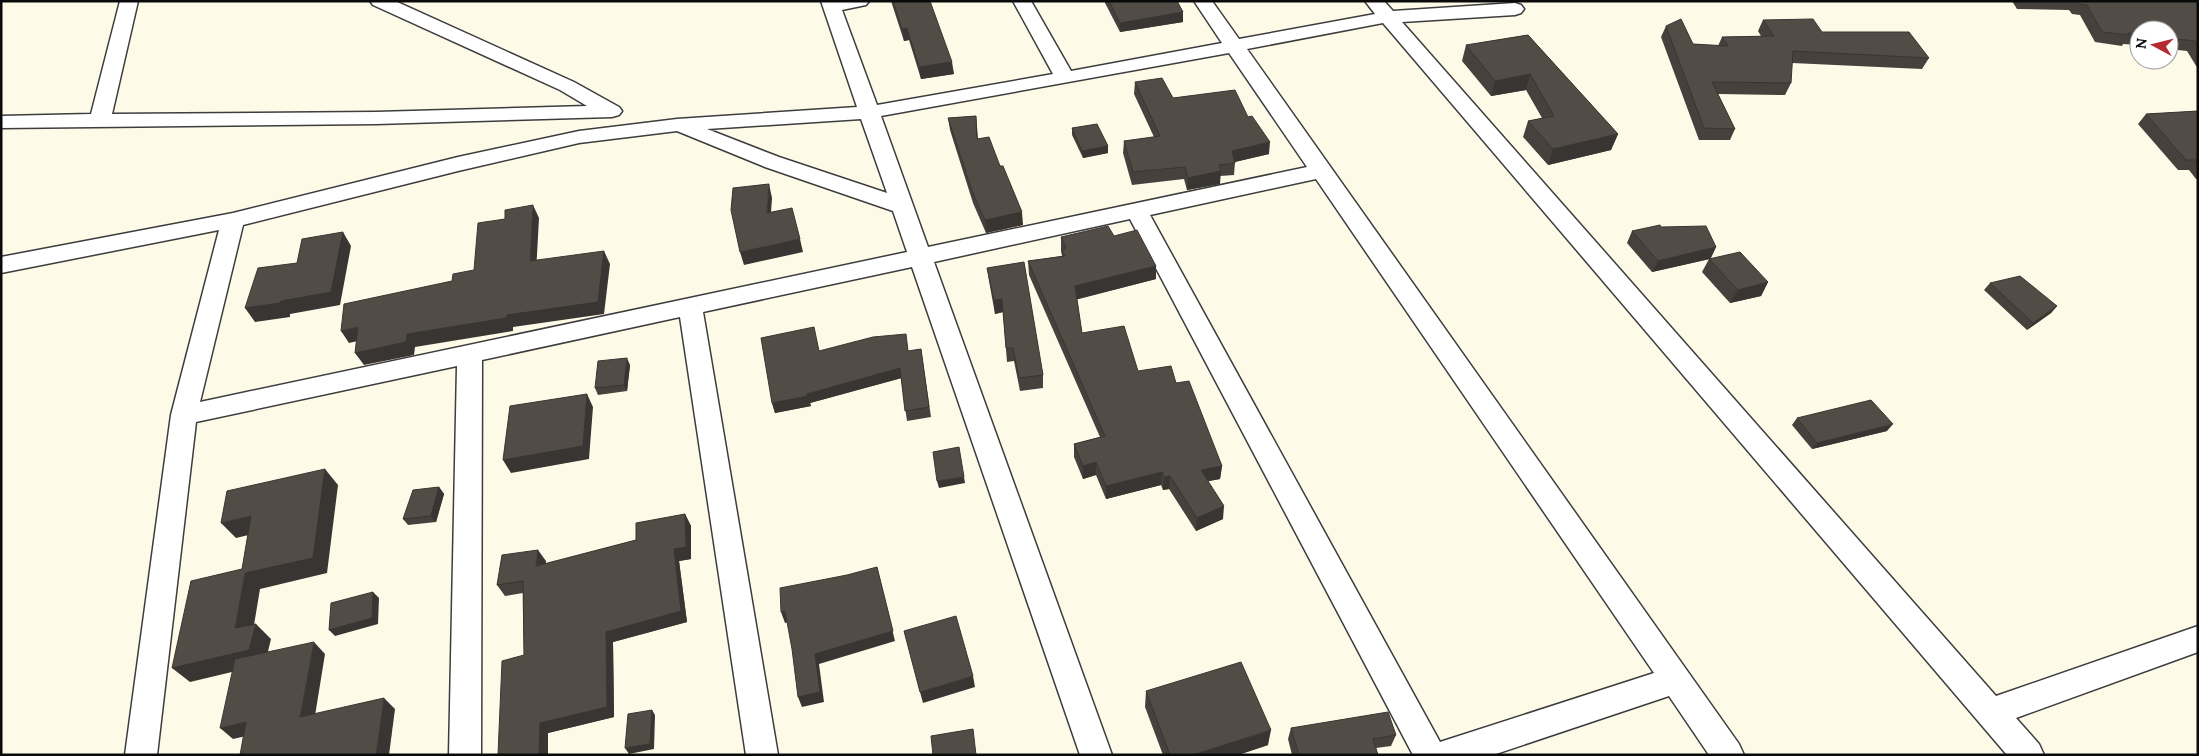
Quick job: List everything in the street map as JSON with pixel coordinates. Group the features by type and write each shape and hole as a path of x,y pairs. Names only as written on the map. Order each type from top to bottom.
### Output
{"street":[{"path":"100,120 129,1"},
{"path":"379,1 567,86 612,110"},
{"path":"860,1 831,4 1096,755"},
{"path":"1022,1 1065,78"},
{"path":"1203,1 1728,755"},
{"path":"1381,9 1414,50 2028,755"},
{"path":"1,265 233,220 579,137 677,125 869,112 1234,47 1381,9 1515,9"},
{"path":"1,122 376,118 612,110 677,125 772,162 902,206"},
{"path":"184,416 1321,171"},
{"path":"1136,210 1430,755"},
{"path":"141,755 184,416 233,220"},
{"path":"690,306 762,755"},
{"path":"466,755 470,353"},
{"path":"1991,712 2198,639"},
{"path":"1446,755 1676,680"}],"building":[{"path":"893,1 930,1 952,62 919,67 907,28 902,29"},
{"path":"1109,1 1177,1 1183,12 1120,23"},
{"path":"2077,1 2198,1 2198,45 2195,41 2179,39 2179,20 2129,20 2129,35 2102,32 2087,5 2079,4"},
{"path":"1681,19 1693,44 1728,46 1722,37 1774,36 1763,20 1813,19 1822,32 1909,32 1929,58 1793,51 1791,83 1712,82 1735,129 1704,128 1666,26"},
{"path":"1528,35 1618,134 1553,149 1528,121 1554,116 1530,74 1495,81 1466,45"},
{"path":"1162,78 1173,98 1235,90 1248,117 1252,116 1270,142 1232,151 1235,163 1219,165 1221,171 1188,178 1185,167 1133,172 1124,141 1160,136 1135,82"},
{"path":"2198,111 2198,160 2186,160 2146,114"},
{"path":"976,116 977,139 989,137 1000,166 1003,166 1022,212 985,220 972,191 948,118"},
{"path":"1097,124 1108,146 1082,151 1072,128"},
{"path":"769,184 767,213 792,208 800,239 740,252 731,210 733,188"},
{"path":"533,205 530,261 604,251 598,302 507,315 506,318 407,334 406,342 355,353 358,327 341,331 344,304 452,281 453,274 474,270 478,223 505,219 505,210"},
{"path":"1660,225 1661,227 1706,226 1716,247 1658,261 1632,231"},
{"path":"1108,226 1114,236 1137,230 1156,266 1075,286 1082,333 1124,326 1138,371 1171,366 1176,383 1189,381 1222,466 1201,470 1224,506 1197,518 1170,476 1164,477 1162,472 1106,486 1096,462 1083,466 1074,444 1105,436 1028,261 1065,256 1062,250 1066,248 1061,237"},
{"path":"343,232 331,292 245,308 258,268 297,263 302,239"},
{"path":"1740,252 1768,282 1738,290 1709,259"},
{"path":"1024,262 1043,375 1019,378 1013,348 1006,348 1002,299 994,300 987,268"},
{"path":"2020,276 2057,306 2033,323 1990,283"},
{"path":"814,327 819,351 873,337 906,334 908,351 921,349 929,407 905,411 900,368 807,394 808,396 772,403 761,338"},
{"path":"627,358 624,385 595,388 598,361"},
{"path":"587,394 583,446 503,460 510,406"},
{"path":"1871,400 1893,424 1817,443 1797,418"},
{"path":"959,447 964,477 937,481 933,452"},
{"path":"325,469 313,558 245,573 235,628 256,624 249,650 172,668 191,581 242,569 251,516 221,523 227,491"},
{"path":"439,487 431,516 403,519 413,490"},
{"path":"685,514 686,547 674,549 681,611 606,632 607,707 540,723 539,755 498,755 502,661 524,655 523,581 497,585 502,555 538,550 536,566 636,540 636,523"},
{"path":"877,567 893,631 815,654 820,692 798,697 785,611 781,612 780,588"},
{"path":"373,592 372,618 329,630 331,603"},
{"path":"956,616 973,676 920,692 904,631"},
{"path":"314,642 300,717 384,698 376,755 240,755 246,722 220,728 235,659"},
{"path":"1241,662 1271,730 1193,755 1170,755 1146,691"},
{"path":"652,710 650,744 625,748 628,714"},
{"path":"1388,712 1396,735 1373,739 1378,755 1299,755 1291,728"},
{"path":"973,729 976,755 933,755 931,736"}]}
